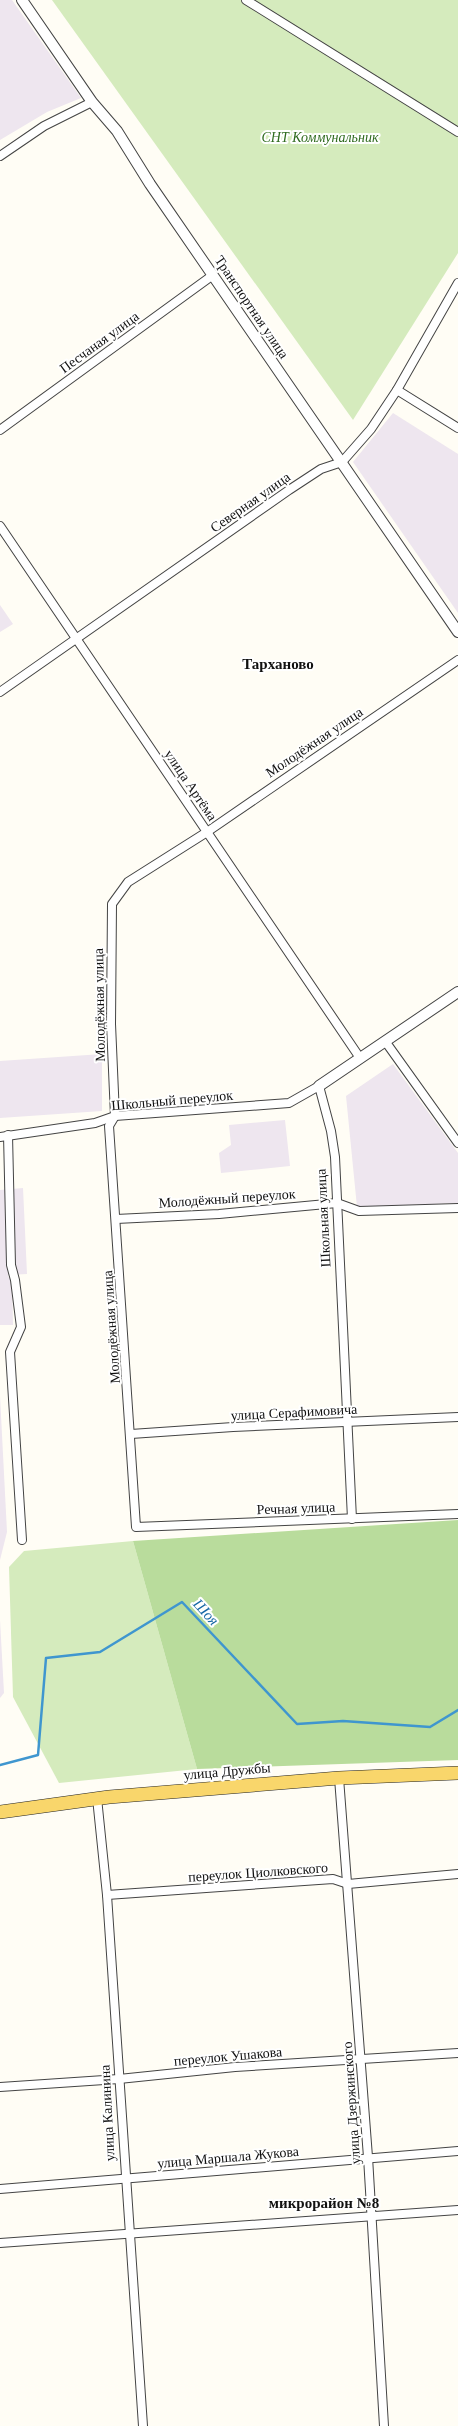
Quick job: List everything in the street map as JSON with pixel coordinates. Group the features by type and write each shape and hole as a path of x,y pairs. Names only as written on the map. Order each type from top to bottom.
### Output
{"main road":[{"name":"улица Дружбы","path":"0,1812 97,1798 339,1778 458,1772"}],"street":[{"name":"Транспортная улица","path":"22,0 92,102 118,131 150,184 458,632"},
{"path":"246,0 458,132"},
{"path":"0,156 44,126 92,102"},
{"name":"Песчаная улица","path":"0,430 213,274"},
{"path":"342,462 371,429 397,390 456,293 458,283"},
{"path":"397,390 458,428"},
{"name":"Северная улица","path":"0,692 289,490 321,469 342,462"},
{"name":"улица Артёма","path":"0,526 360,1058"},
{"name":"Молодёжная улица","path":"136,1527 131,1434 109,1126 115,1116 111,1024 112,904 128,882 207,832 458,660"},
{"path":"319,1086 458,992"},
{"path":"385,1041 458,1143"},
{"name":"Школьный переулок","path":"4,1136 95,1123 115,1116 289,1103 319,1086"},
{"name":"Школьная улица","path":"319,1086 331,1131 337,1203 352,1519"},
{"path":"4,1136 11,1264 15,1280 21,1327 10,1352 22,1540"},
{"name":"Молодёжный переулок","path":"116,1219 219,1214 337,1203 359,1211 458,1208"},
{"name":"улица Серафимовича","path":"131,1434 458,1417"},
{"name":"Речная улица","path":"136,1527 458,1514"},
{"name":"улица Дзержинского","path":"339,1778 368,2157 384,2426"},
{"name":"улица Калинина","path":"97,1798 106,1895 143,2426"},
{"name":"переулок Циолковского","path":"106,1895 333,1879 348,1884 458,1874"},
{"name":"переулок Ушакова","path":"0,2086 118,2079 235,2067 458,2053"},
{"name":"улица Маршала Жукова","path":"0,2189 125,2180 368,2157 458,2151"},
{"path":"0,2243 458,2210"}],"shaded area":[{"path":"0,0 12,0 81,98 47,112 0,140"},
{"path":"393,413 458,454 458,613 353,462"},
{"path":"0,605 13,624 0,632"},
{"path":"102,1054 102,1111 0,1118 0,1061"},
{"path":"393,1064 458,1153 458,1203 357,1207 346,1096"},
{"path":"285,1120 290,1166 221,1173 219,1153 231,1145 229,1125"},
{"path":"23,1188 27,1274 8,1275 9,1278 12,1278 13,1325 0,1325 0,1190"},
{"path":"0,1396 7,1532 0,1560"},
{"path":"0,1620 4,1693 0,1698"}],"green space":[{"name":"СНТ Коммунальник","path":"52,0 458,0 458,253 353,420"},
{"path":"458,1520 458,1760 197,1769 133,1541"},
{"path":"133,1541 197,1769 59,1783 13,1697 9,1567 24,1551"}],"waterway":[{"name":"Шоя","path":"0,1765 38,1755 46,1658 100,1652 182,1602 297,1724 343,1721 430,1727 458,1710"}],"district":[{"name":"Тарханово","path":"278,664"},
{"name":"микрорайон №8","path":"324,2203"}]}
